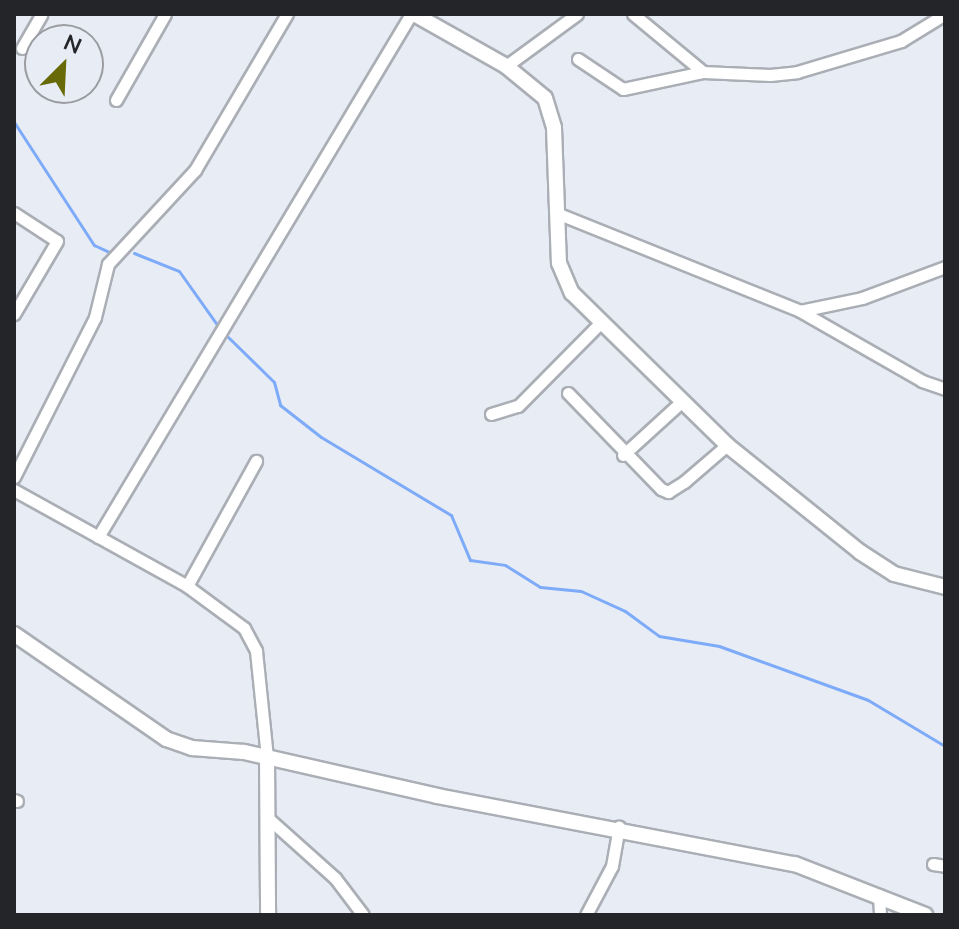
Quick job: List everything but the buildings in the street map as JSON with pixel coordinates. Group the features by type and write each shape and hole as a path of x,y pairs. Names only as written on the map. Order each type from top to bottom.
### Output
{"street":[{"path":"22,48 42,14"},
{"path":"116,100 165,14"},
{"path":"14,477 95,317 108,264 195,170 287,14"},
{"path":"98,537 412,14 506,66 538,90 550,109 563,282 680,403 727,445 876,564 894,574 945,587"},
{"path":"506,66 577,14"},
{"path":"633,14 703,72"},
{"path":"578,59 623,89 703,72 797,72 901,41 945,14"},
{"path":"14,213 57,241 14,314"},
{"path":"559,214 800,311 945,389"},
{"path":"800,311 862,298 945,267"},
{"path":"491,414 518,406 601,322"},
{"path":"568,393 649,482 668,492 727,445"},
{"path":"623,455 680,403"},
{"path":"187,586 256,461"},
{"path":"14,490 187,586 250,636 261,681 267,757 268,915"},
{"path":"14,634 176,743 267,757 437,796 619,827 795,864 925,915"},
{"path":"269,819 335,878 363,915"},
{"path":"586,915 612,866 619,827"},
{"path":"879,895 880,915"}],"waterway":[{"path":"14,122 94,245 109,252"},
{"path":"134,253 179,271 220,329"},
{"path":"228,337 274,382 280,405 321,437 451,515 470,560 505,565 540,587 581,591 625,611 659,636 719,646 868,700 945,746"}]}
